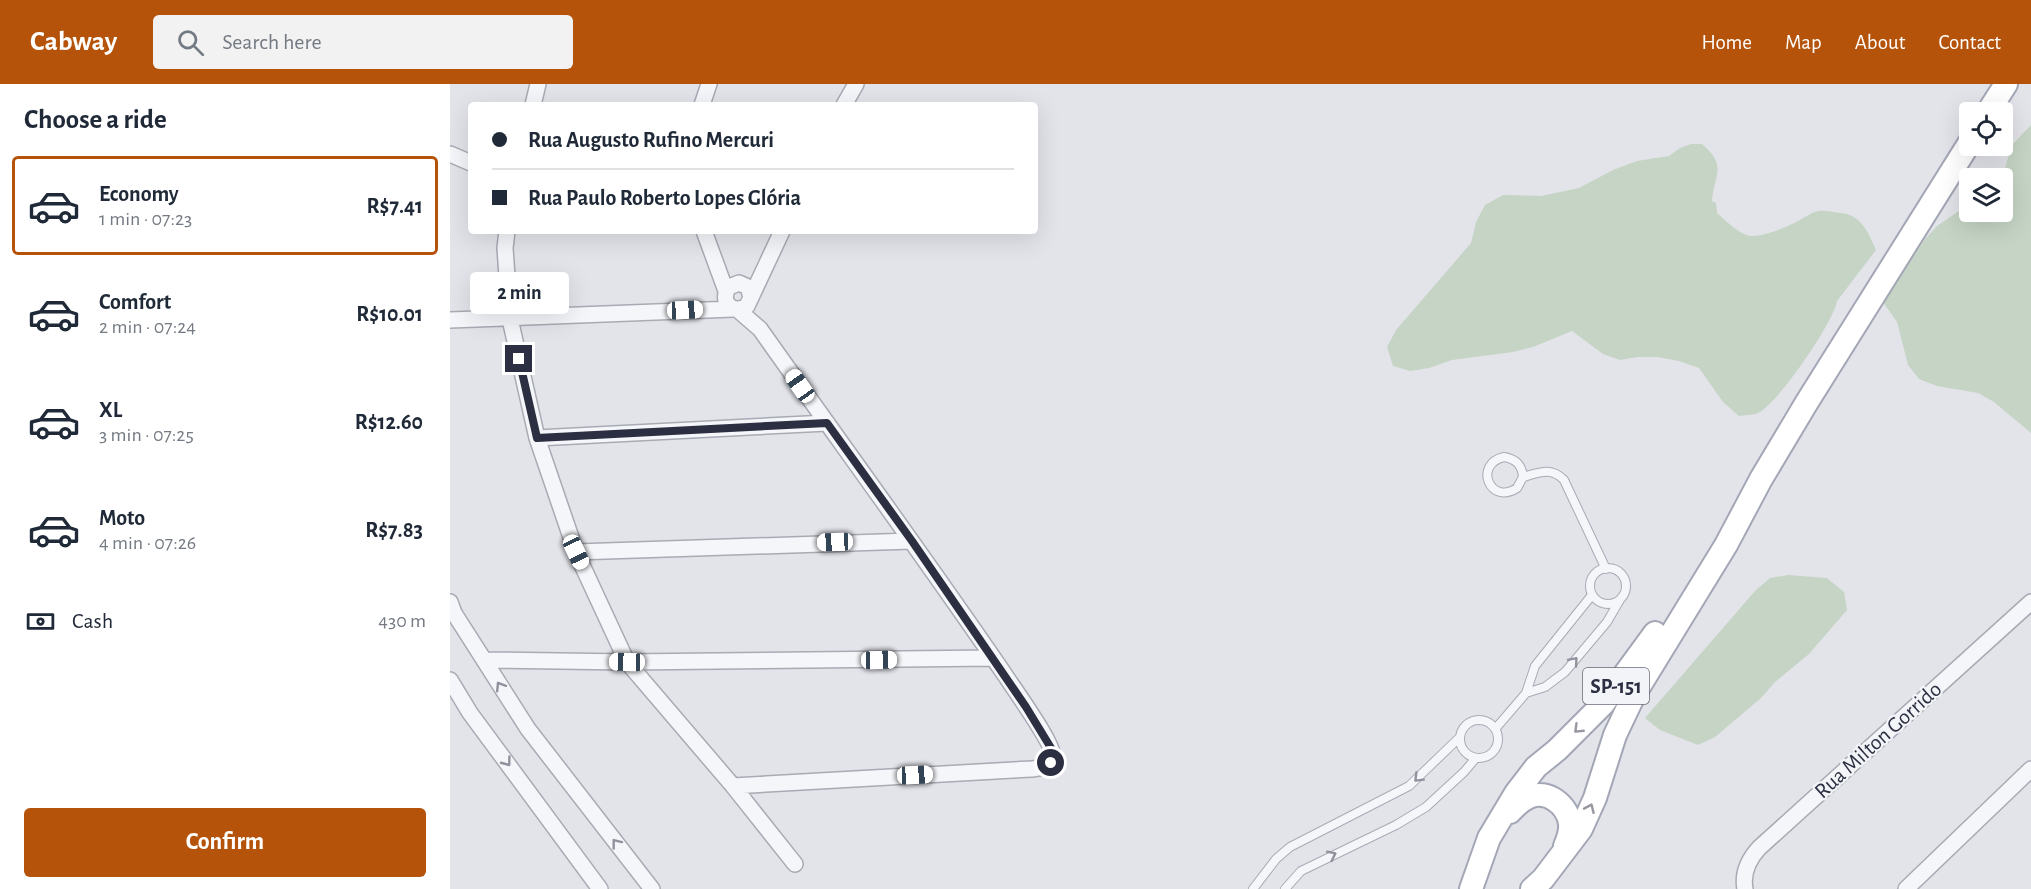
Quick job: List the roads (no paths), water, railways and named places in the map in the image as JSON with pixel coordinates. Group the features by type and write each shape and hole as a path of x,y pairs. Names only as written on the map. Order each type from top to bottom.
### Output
{"main road":[{"path":"1994,102 2006,84"},
{"name":"SP-151","path":"1471,889 1489,838 1516,793 1536,767 1557,750 1603,704 1655,634 1761,479 1961,156"},
{"name":"SP-151","path":"1532,889 1544,879 1581,829 1595,798 1615,735 1634,695 1726,545 1761,479"},
{"path":"1489,838 1529,796 1546,796 1561,804 1569,816 1570,832 1561,856"}],"street":[{"path":"534,102 538,84"},
{"path":"703,102 710,84"},
{"path":"846,102 856,84"},
{"path":"450,154 468,162"},
{"path":"507,234 505,248 510,319 537,438 576,552 627,662 733,786 795,864"},
{"path":"705,234 718,271 993,658 1051,748 1053,756 1051,763 1045,767 733,786"},
{"path":"450,320 707,309 738,297 764,273 781,234"},
{"path":"537,438 827,423"},
{"path":"576,552 912,541"},
{"path":"450,602 454,613 528,729 652,889"},
{"name":"Rua Milton Gorrido","path":"1745,889 1743,882 1745,872 1752,856 1759,848 2031,602"},
{"path":"484,660 627,662 993,658"},
{"path":"450,680 470,713 600,889"},
{"path":"1906,889 2031,769"}],"lane":[{"path":"1523,477 1520,465 1504,457 1493,462 1487,473 1490,485 1500,493 1512,492 1523,477 1542,471 1558,474 1564,480 1606,569"},
{"path":"1496,728 1527,693 1535,666 1592,595 1591,581 1600,571 1606,569 1613,570 1624,578 1625,592 1607,622 1565,672 1545,687 1527,693"},
{"path":"1592,595 1602,603 1609,604 1621,598"},
{"path":"1253,889 1276,859 1290,848 1409,786 1460,737 1466,725 1485,720 1496,728 1499,741 1488,757 1475,759 1465,753 1460,737"},
{"path":"1285,889 1301,871 1396,825 1426,807 1475,759"}]}
